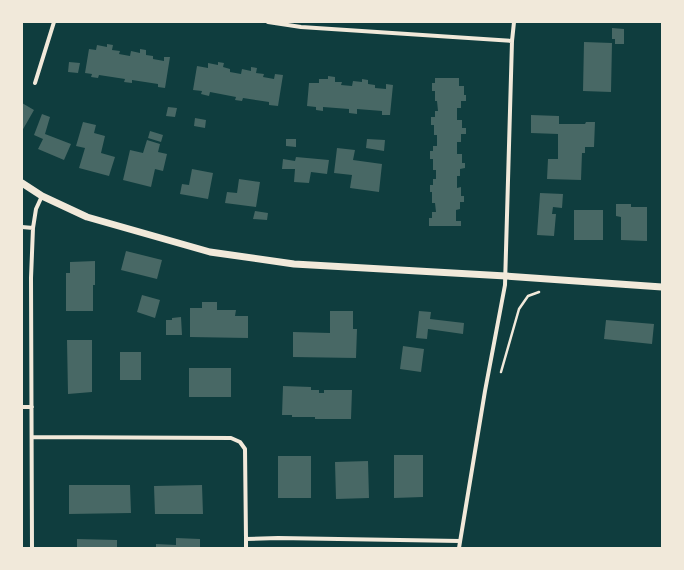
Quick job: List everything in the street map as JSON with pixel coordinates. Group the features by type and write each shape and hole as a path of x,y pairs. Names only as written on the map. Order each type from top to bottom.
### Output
{"street":[{"path":"35,83 54,22"},
{"path":"268,22 301,27 512,41"},
{"path":"459,548 485,391 505,286 512,41 514,22"},
{"path":"22,183 42,196 87,216 210,252 294,264 506,276 662,288"},
{"path":"32,548 31,278 33,228 36,209 42,196"},
{"path":"22,227 33,228"},
{"path":"22,407 32,407"},
{"path":"32,437 231,438 240,442 245,449 246,548"},
{"path":"246,539 278,538 460,541"}],"path":[{"path":"500,376 519,308 528,296 539,292 547,292"}],"building":[{"path":"612,28 624,29 624,44 615,44 615,39 612,39"},
{"path":"584,42 612,43 611,92 583,91"},
{"path":"107,44 113,45 112,50 120,51 119,54 130,56 131,51 140,53 140,49 146,50 146,55 153,56 153,59 164,61 164,57 170,57 165,88 158,87 158,84 132,80 132,83 124,82 125,79 99,75 98,78 91,77 92,74 85,73 89,49 96,50 97,45 107,47"},
{"path":"69,62 80,63 78,73 68,72"},
{"path":"218,62 224,63 223,67 230,69 230,72 241,74 242,69 251,71 251,67 257,68 256,73 264,74 263,77 274,79 275,74 283,75 278,106 269,105 269,102 243,98 242,101 235,100 236,97 210,92 209,96 201,94 202,91 193,90 197,66 208,68 208,63 218,65"},
{"path":"328,76 335,77 335,82 342,82 341,85 352,86 353,81 362,82 362,79 368,80 368,84 375,85 375,88 386,89 386,84 393,85 390,115 382,115 382,111 357,109 357,114 349,113 349,109 323,107 323,111 316,110 316,107 307,106 309,83 319,83 319,79 328,79"},
{"path":"435,78 459,78 459,86 464,86 464,95 466,95 466,101 461,101 461,108 457,108 457,120 462,120 462,128 466,128 466,134 461,134 461,142 457,142 457,154 462,154 462,163 465,163 465,168 460,169 460,176 457,176 457,188 461,187 461,196 464,196 464,202 460,202 460,209 456,210 456,221 461,221 461,226 429,226 429,218 432,218 432,212 436,212 435,203 432,203 432,192 430,192 430,185 433,185 433,179 436,179 436,170 433,170 433,159 430,159 430,151 433,151 433,146 437,146 437,135 434,135 434,125 431,125 431,117 435,117 435,111 438,111 437,101 435,101 435,91 432,91 432,83 435,83"},
{"path":"22,103 34,110 22,131"},
{"path":"168,107 177,108 175,117 166,116"},
{"path":"42,114 50,117 45,134 71,144 64,160 38,149 43,139 34,135"},
{"path":"531,115 559,116 559,124 585,124 586,122 595,122 594,147 585,147 585,153 582,153 581,180 547,179 548,159 558,159 558,134 531,133"},
{"path":"195,118 206,120 205,128 194,126"},
{"path":"83,122 96,125 94,133 105,136 101,153 115,157 109,176 79,168 85,148 76,146"},
{"path":"150,131 163,135 161,142 148,138"},
{"path":"286,139 296,139 296,147 286,146"},
{"path":"367,139 385,140 384,151 366,148"},
{"path":"147,140 160,144 158,152 167,154 163,171 155,169 151,187 123,180 130,150 143,153"},
{"path":"337,148 355,150 353,160 382,164 379,192 350,188 352,175 334,173"},
{"path":"296,157 329,160 327,174 311,172 309,183 294,182 295,169 282,169 283,159 295,161"},
{"path":"192,169 213,173 208,199 180,194 182,184 189,185"},
{"path":"239,179 260,182 256,207 225,203 227,192 237,193"},
{"path":"540,193 563,194 562,208 553,207 552,214 556,214 554,236 537,235"},
{"path":"616,204 631,204 631,207 647,207 647,241 621,240 621,217 616,216"},
{"path":"574,210 603,210 603,240 574,240"},
{"path":"255,211 268,213 267,220 253,219"},
{"path":"126,251 162,260 157,279 121,270"},
{"path":"95,261 93,311 66,311 66,273 70,273 70,262"},
{"path":"142,295 160,300 155,318 137,312"},
{"path":"202,302 217,302 217,310 236,310 235,316 248,316 248,338 190,337 190,308 202,308"},
{"path":"330,311 353,311 353,329 357,329 356,358 293,357 293,332 330,333"},
{"path":"419,311 431,312 430,319 464,323 463,334 428,329 427,339 416,338"},
{"path":"181,317 182,335 166,335 166,320"},
{"path":"606,320 654,324 652,344 604,339"},
{"path":"67,340 92,340 92,392 68,394"},
{"path":"403,346 424,349 421,372 400,369"},
{"path":"120,352 141,352 141,380 120,380"},
{"path":"189,368 231,368 231,397 189,397"},
{"path":"283,386 311,387 311,390 319,390 319,393 324,393 324,390 352,390 351,419 315,419 315,417 292,417 292,415 282,415"},
{"path":"394,455 423,455 423,497 394,498"},
{"path":"278,456 311,456 311,498 278,498"},
{"path":"368,461 369,498 336,499 335,462"},
{"path":"69,485 130,485 131,513 69,514"},
{"path":"202,485 203,514 155,514 154,486"},
{"path":"176,538 200,539 200,548 156,548 156,544 176,545"},
{"path":"77,539 117,540 117,548 77,548"}]}
